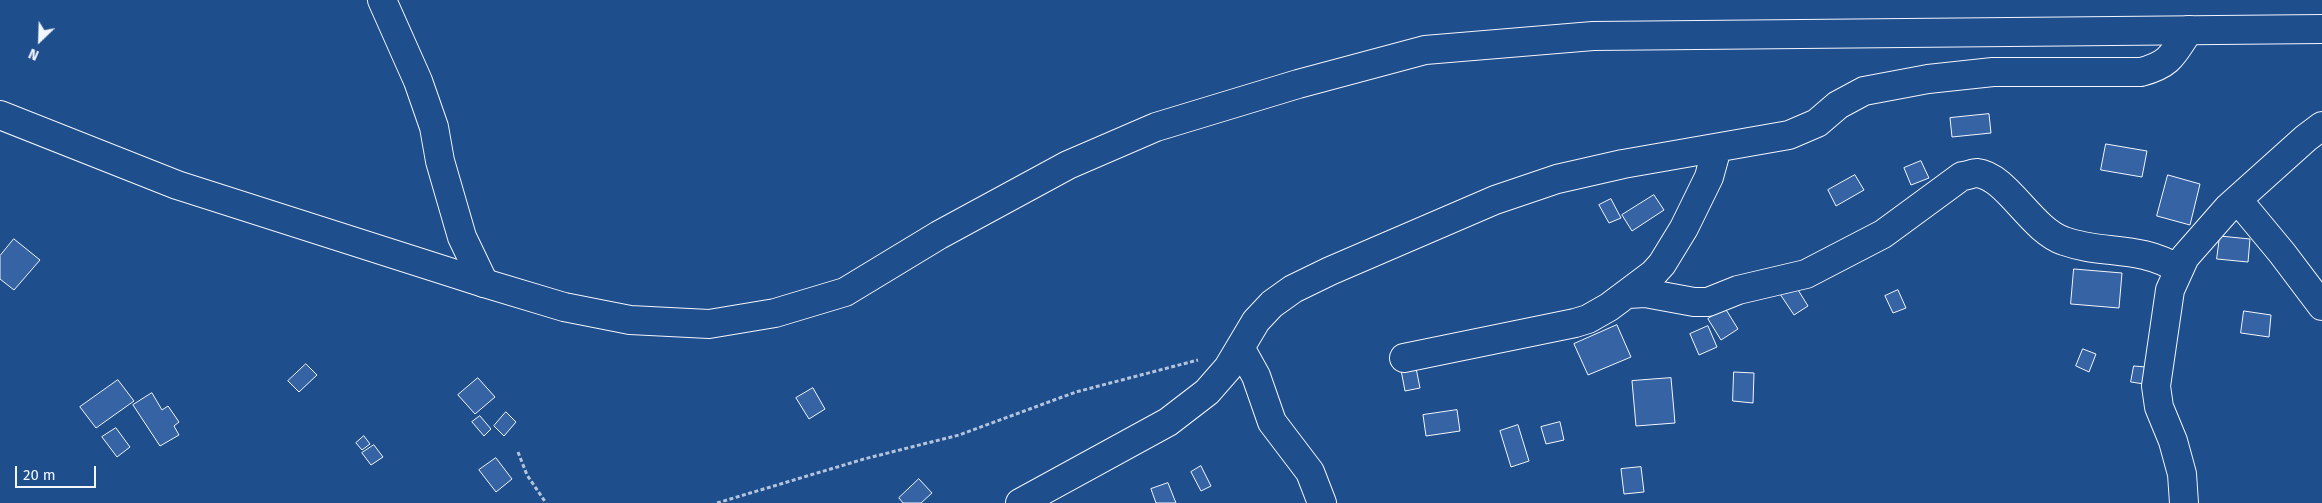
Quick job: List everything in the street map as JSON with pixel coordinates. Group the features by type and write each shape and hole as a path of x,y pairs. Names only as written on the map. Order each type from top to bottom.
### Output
{"main road":[{"path":"382,0 421,90 434,127 440,162 462,236 484,284"},
{"path":"0,116 176,185 484,284 564,307 630,320 709,324 775,313 845,292 939,235 1068,165 1156,127 1298,84 1425,50 1593,36 2322,29"},
{"path":"1020,503 1168,422 1206,392 1228,368 1256,321 1272,304 1293,289 1422,230 1495,200 1557,179 1632,162 1789,135 1817,123 1838,105 1864,91 1928,79 1993,72 2141,72 2158,68 2170,59 2188,30"},
{"path":"2184,503 2184,493 2173,440 2159,407 2156,386 2165,310 2170,290 2178,269 2197,243 2238,200 2306,138 2322,126"},
{"path":"1404,358 1575,323 1599,314 1653,274 1673,247 1709,177 1717,148"},
{"path":"1628,294 1645,293 1694,302 1708,302 1738,290 1806,274 1883,234 1962,176 1977,173 1994,179 2028,215 2048,234 2056,238 2092,247 2149,255 2164,260 2178,269"},
{"path":"2238,200 2282,253 2322,306"},
{"path":"1241,349 1256,376 1272,422 1310,472 1322,503"}],"path":[{"path":"717,503 864,459 959,435 1076,392 1241,349"},
{"path":"518,452 527,474 546,503"}],"building":[{"path":"1989,114 1991,133 1952,137 1950,118"},
{"path":"2106,144 2147,151 2142,177 2101,170"},
{"path":"1921,161 1929,178 1911,185 1904,168"},
{"path":"1855,175 1864,190 1836,206 1828,190"},
{"path":"2168,175 2200,184 2190,225 2157,216"},
{"path":"1654,195 1664,210 1632,231 1622,215"},
{"path":"1611,199 1621,218 1609,223 1599,205"},
{"path":"2220,236 2250,239 2248,262 2217,259"},
{"path":"14,239 40,260 14,290 0,279 0,256"},
{"path":"2074,269 2122,273 2119,308 2071,304"},
{"path":"1795,285 1808,306 1794,315 1780,294"},
{"path":"1898,290 1906,308 1893,313 1885,296"},
{"path":"1725,308 1738,329 1721,340 1708,319"},
{"path":"2244,311 2271,315 2269,337 2241,333"},
{"path":"1617,325 1631,357 1588,375 1574,344"},
{"path":"1708,326 1717,347 1699,355 1690,334"},
{"path":"2083,349 2096,354 2089,372 2076,366"},
{"path":"306,364 317,375 299,392 288,381"},
{"path":"2134,366 2146,367 2144,384 2131,382"},
{"path":"1416,368 1420,388 1405,391 1401,370"},
{"path":"1734,372 1754,373 1753,403 1733,401"},
{"path":"478,378 495,397 475,414 458,395"},
{"path":"1671,378 1675,423 1636,426 1632,381"},
{"path":"118,380 134,401 96,428 80,407"},
{"path":"813,388 825,409 809,419 796,398"},
{"path":"152,393 162,410 168,406 179,422 174,426 179,435 160,446 133,405"},
{"path":"1457,410 1460,431 1426,436 1423,415"},
{"path":"506,412 516,422 504,436 494,426"},
{"path":"480,416 491,429 484,436 472,422"},
{"path":"1560,422 1564,440 1546,444 1541,427"},
{"path":"1518,425 1529,461 1511,467 1500,431"},
{"path":"116,428 130,447 117,457 102,437"},
{"path":"364,436 370,444 362,450 356,443"},
{"path":"374,445 383,457 371,465 362,453"},
{"path":"496,458 512,479 496,492 479,470"},
{"path":"1201,466 1211,486 1201,491 1191,472"},
{"path":"1641,467 1644,492 1624,494 1621,469"},
{"path":"919,479 932,493 921,503 903,503 899,498"},
{"path":"1168,483 1176,503 1156,503 1151,489"}]}
